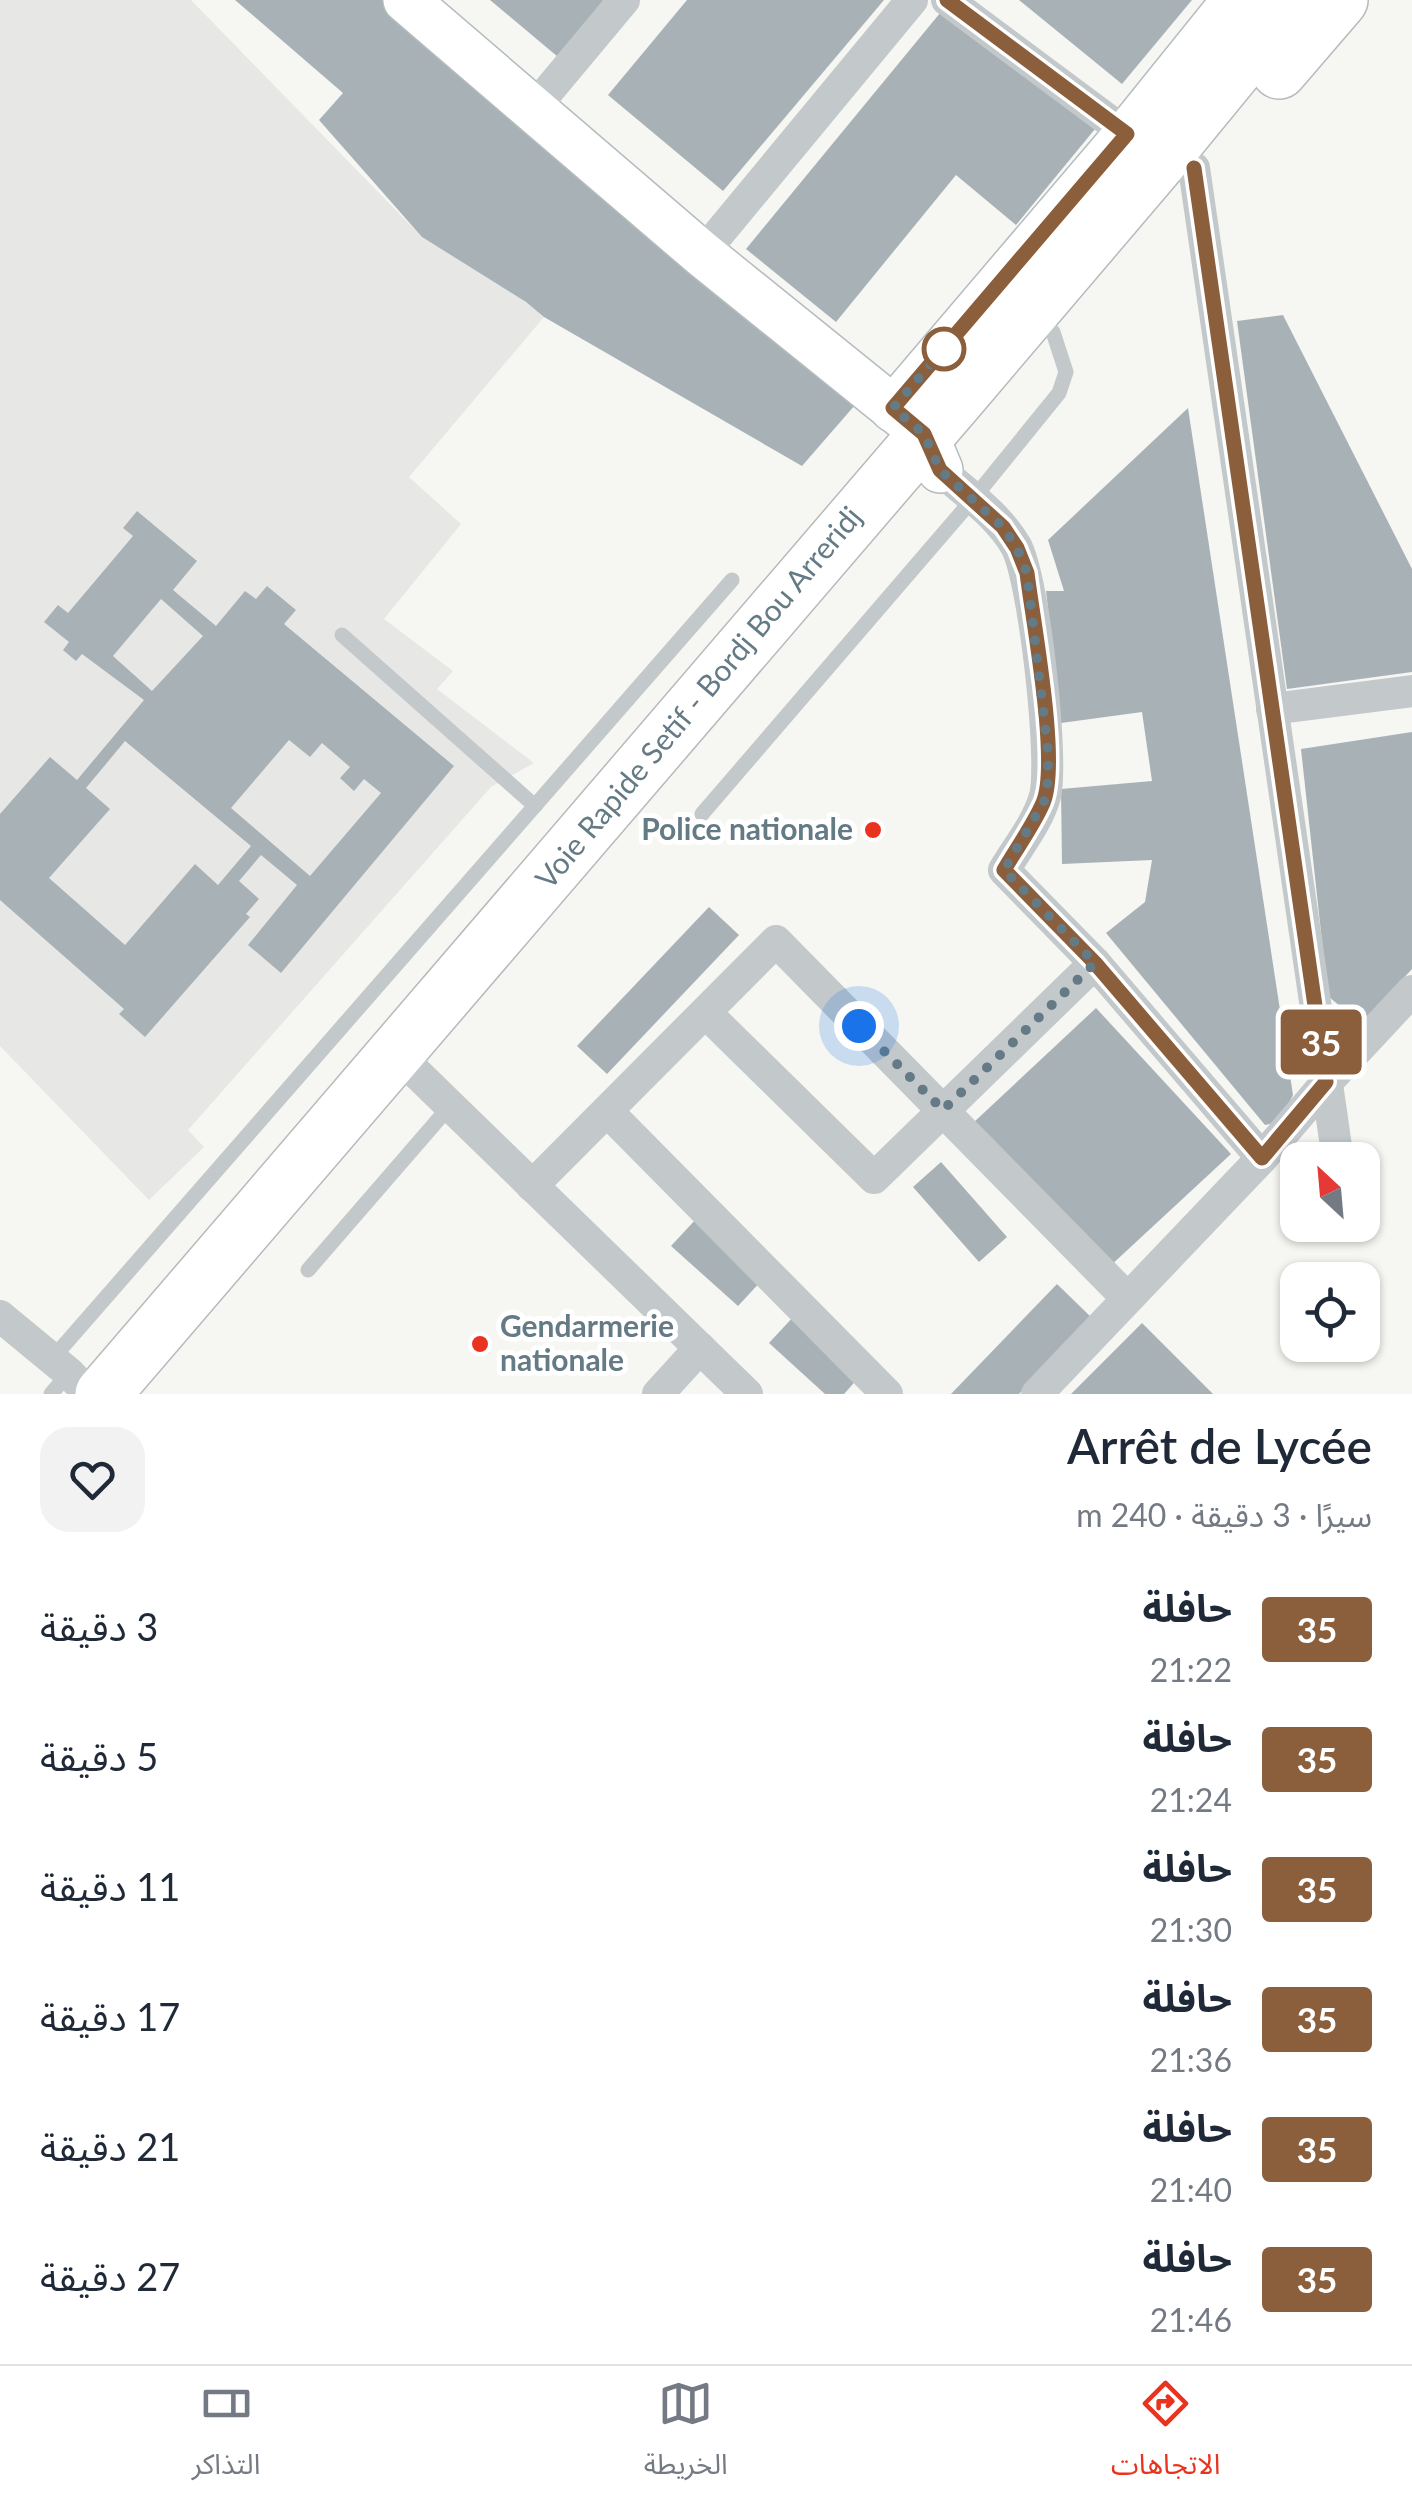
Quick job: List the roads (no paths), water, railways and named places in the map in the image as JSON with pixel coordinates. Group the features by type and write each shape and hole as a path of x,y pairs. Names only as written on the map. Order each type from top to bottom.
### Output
{"highway":[{"name":"Voie Rapide Setif - Bordj Bou Arreridj","path":"152,1394 422,1078 933,453 1178,139 1292,0"},
{"name":"Voie Rapide Setif - Bordj Bou Arreridj","path":"933,453 1052,332 1340,0"},
{"name":"Voie Rapide Setif - Bordj Bou Arreridj","path":"73,1383 422,1078"}],"street":[{"path":"406,0 933,453 1003,527 1027,573 1048,751 1044,802 1004,870 1095,963 1262,1158"},
{"path":"533,109 624,0"},
{"path":"702,254 912,0"},
{"path":"947,0 1127,134"},
{"path":"933,453 1127,134 1236,0"},
{"path":"1194,168 1335,1142"},
{"path":"1272,709 1412,691"},
{"path":"532,1186 776,942 1127,1298"},
{"path":"706,1014 874,1178 1095,963"},
{"path":"1038,1394 1262,1158 1326,1082 1412,991"},
{"path":"422,1078 747,1394"},
{"path":"607,1111 887,1394"},
{"path":"0,1316 73,1383"},
{"path":"658,1394 700,1348"}],"lane":[{"path":"702,814 933,453"},
{"path":"73,1383 535,806 732,580"},
{"path":"342,635 535,806"},
{"path":"308,1270 422,1078"}],"place":[{"name":"Police nationale","path":"873,830"},
{"name":"Gendarmerie nationale","path":"480,1344"}]}
